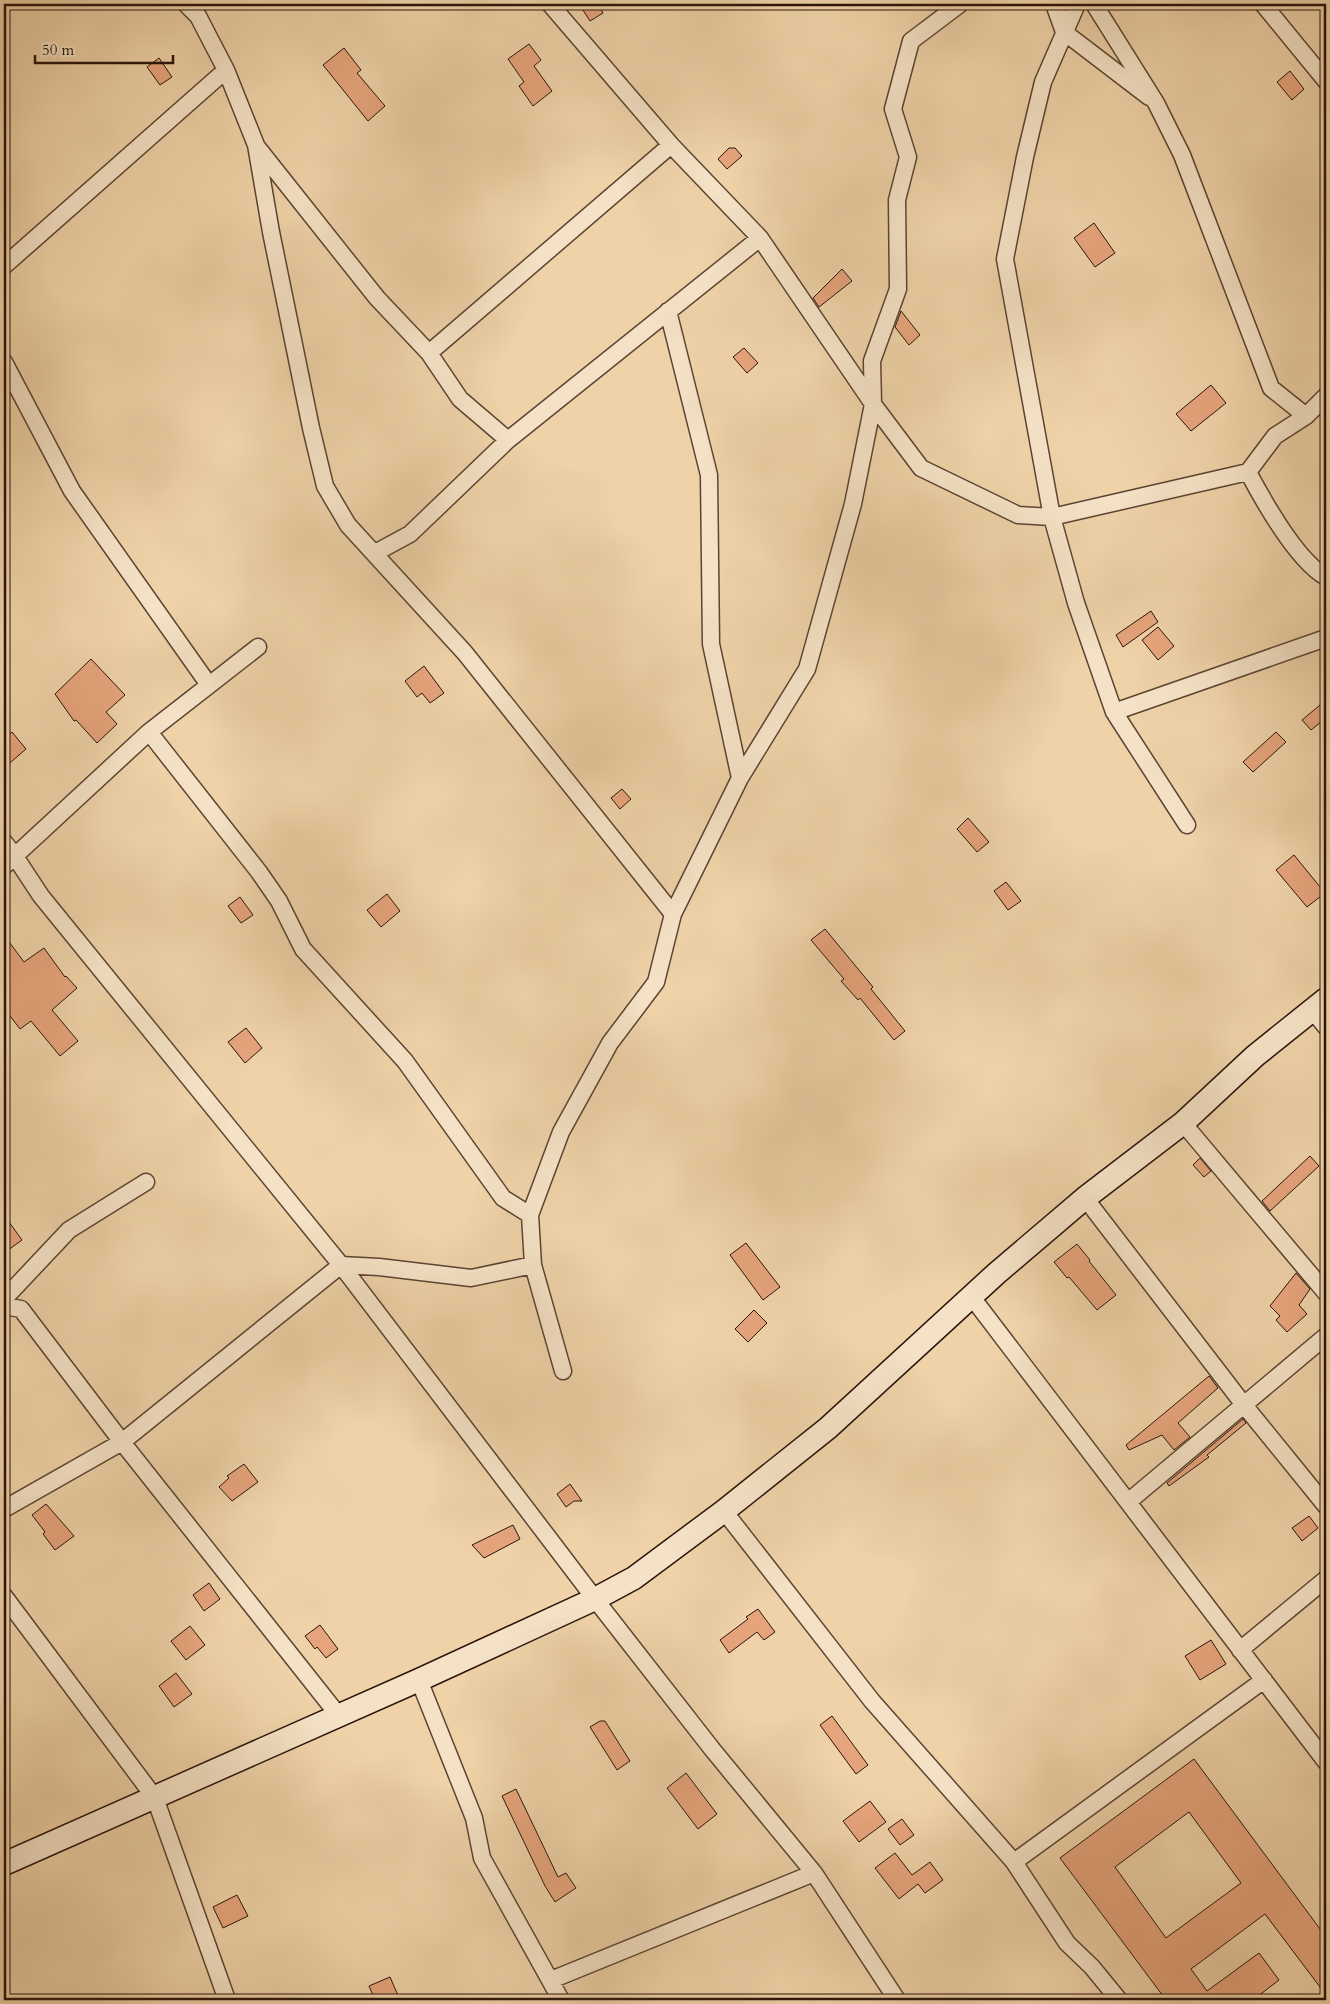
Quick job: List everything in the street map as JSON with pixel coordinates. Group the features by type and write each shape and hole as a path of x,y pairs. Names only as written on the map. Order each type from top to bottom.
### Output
{"main road":[{"path":"4,1864 419,1680 595,1599 634,1578 724,1512 828,1428 971,1296 1085,1198 1183,1123 1256,1056 1322,1012"}],"street":[{"path":"186,4 198,16 226,70 256,145 270,232 310,428 325,486 348,525 465,653 673,914"},
{"path":"550,4 671,145 760,238 872,404 921,468 1018,515 1052,517 1248,472 1275,436 1306,416 1326,396"},
{"path":"563,1371 533,1265 530,1215 561,1132 610,1043 656,982 673,914 740,778 807,670 853,504 872,404 872,361 898,289 897,200 908,157 893,109 911,41 960,4"},
{"path":"1054,4 1064,32 1156,103"},
{"path":"1077,4 1043,82 1025,158 1005,260 1052,517 1076,603 1114,712 1187,825"},
{"path":"1094,4 1156,103 1182,155 1271,388 1306,416"},
{"path":"1263,4 1326,81"},
{"path":"4,266 226,70"},
{"path":"256,145 377,298 429,353 460,399 508,440"},
{"path":"429,353 671,145"},
{"path":"375,553 410,534 508,440 760,238"},
{"path":"668,311 709,475 711,644 740,778"},
{"path":"4,362 72,491 210,685"},
{"path":"1248,472 1270,512 1315,571 1326,577"},
{"path":"1114,712 1326,638"},
{"path":"258,646 149,732 7,855 341,1265 595,1599 712,1749 814,1873 897,2000"},
{"path":"149,732 280,901 303,949 405,1061 503,1198 530,1215"},
{"path":"1183,1123 1326,1293"},
{"path":"4,1299 69,1230 146,1182"},
{"path":"1085,1198 1244,1405 1326,1506"},
{"path":"4,1509 122,1442 341,1265 379,1267 471,1278 533,1265"},
{"path":"971,1296 1326,1762"},
{"path":"4,1306 21,1309 122,1442 339,1716"},
{"path":"1128,1502 1326,1336"},
{"path":"724,1512 872,1702 1014,1862 1068,1944 1092,1967 1119,2000"},
{"path":"1240,1650 1326,1579"},
{"path":"4,1596 155,1798 227,2000"},
{"path":"419,1680 474,1818 482,1858 561,2000"},
{"path":"1014,1862 1264,1680"},
{"path":"551,1980 814,1873"}],"building":[{"path":"579,4 598,4 603,13 590,21"},
{"path":"529,44 541,60 534,66 552,91 533,106 519,86 524,82 508,59"},
{"path":"344,48 361,70 357,73 385,106 368,121 323,65"},
{"path":"159,58 172,77 160,85 147,67"},
{"path":"1290,71 1304,89 1292,100 1277,82"},
{"path":"729,148 735,148 742,156 727,169 718,159"},
{"path":"1094,223 1115,253 1095,267 1074,238"},
{"path":"842,269 852,281 819,307 813,298"},
{"path":"901,311 920,335 909,345 895,327"},
{"path":"744,348 758,363 747,373 733,357"},
{"path":"1211,385 1226,403 1191,431 1176,414"},
{"path":"1151,611 1158,622 1123,647 1116,635"},
{"path":"1158,627 1174,646 1158,660 1142,640"},
{"path":"91,659 125,695 106,712 117,724 97,743 76,720 74,721 55,694"},
{"path":"424,666 444,693 430,703 422,693 417,697 405,681"},
{"path":"1320,705 1326,713 1326,718 1311,730 1302,720"},
{"path":"12,732 26,749 4,768 4,739"},
{"path":"1276,732 1286,742 1253,772 1243,762"},
{"path":"622,789 631,799 620,809 611,798"},
{"path":"968,818 989,842 977,852 957,829"},
{"path":"1294,855 1325,893 1307,907 1276,870"},
{"path":"1006,882 1021,901 1008,910 994,891"},
{"path":"387,894 400,911 381,927 367,910"},
{"path":"240,897 253,915 241,923 228,906"},
{"path":"825,929 873,987 871,989 905,1031 894,1040 860,998 858,1000 841,981 844,979 811,940"},
{"path":"4,935 24,962 44,948 65,977 77,988 52,1010 78,1041 60,1056 31,1021 20,1029 4,1008"},
{"path":"246,1028 262,1048 245,1063 228,1042"},
{"path":"1310,1156 1319,1166 1270,1211 1262,1201"},
{"path":"1200,1158 1211,1171 1204,1177 1193,1165"},
{"path":"4,1215 22,1240 4,1253"},
{"path":"746,1243 780,1287 763,1300 730,1255"},
{"path":"1077,1244 1116,1295 1097,1310 1054,1262"},
{"path":"1296,1273 1310,1289 1299,1305 1307,1314 1287,1332 1276,1320 1280,1316 1270,1306"},
{"path":"754,1310 767,1323 748,1342 735,1329"},
{"path":"1209,1376 1218,1388 1178,1423 1190,1437 1174,1450 1162,1435 1129,1450 1126,1445"},
{"path":"1243,1419 1246,1423 1207,1455 1209,1457 1169,1486 1167,1483"},
{"path":"244,1464 258,1482 232,1501 219,1487 229,1478 227,1476"},
{"path":"570,1484 582,1501 574,1501 566,1507 557,1494"},
{"path":"46,1504 74,1536 55,1550 43,1534 45,1532 32,1515"},
{"path":"1309,1516 1318,1528 1302,1541 1292,1528"},
{"path":"513,1525 520,1539 484,1558 472,1545"},
{"path":"209,1583 220,1599 204,1611 193,1595"},
{"path":"758,1609 775,1632 764,1640 757,1632 729,1653 720,1640"},
{"path":"320,1625 338,1649 326,1658 317,1647 315,1649 305,1636"},
{"path":"190,1626 205,1645 186,1660 171,1641"},
{"path":"1211,1640 1226,1664 1200,1680 1185,1656"},
{"path":"176,1673 192,1694 174,1707 159,1686"},
{"path":"832,1716 868,1765 856,1774 820,1725"},
{"path":"600,1721 605,1721 630,1761 617,1770 590,1727"},
{"path":"1194,1759 1326,1937 1326,1995 1265,1914 1191,1969 1207,1991 1259,1953 1279,1980 1253,2000 1166,2000 1060,1858","holes":["1189,1812 1241,1883 1166,1938 1115,1867"]},
{"path":"686,1773 717,1814 698,1829 667,1788"},
{"path":"516,1789 558,1877 566,1873 576,1888 555,1902 545,1886 502,1796"},
{"path":"870,1801 886,1822 859,1842 843,1821"},
{"path":"902,1819 914,1835 900,1845 888,1829"},
{"path":"895,1853 912,1875 930,1862 943,1880 925,1893 918,1884 899,1899 875,1868"},
{"path":"237,1895 248,1916 223,1928 213,1907"},
{"path":"390,1977 400,2000 375,2000 369,1986"}]}
